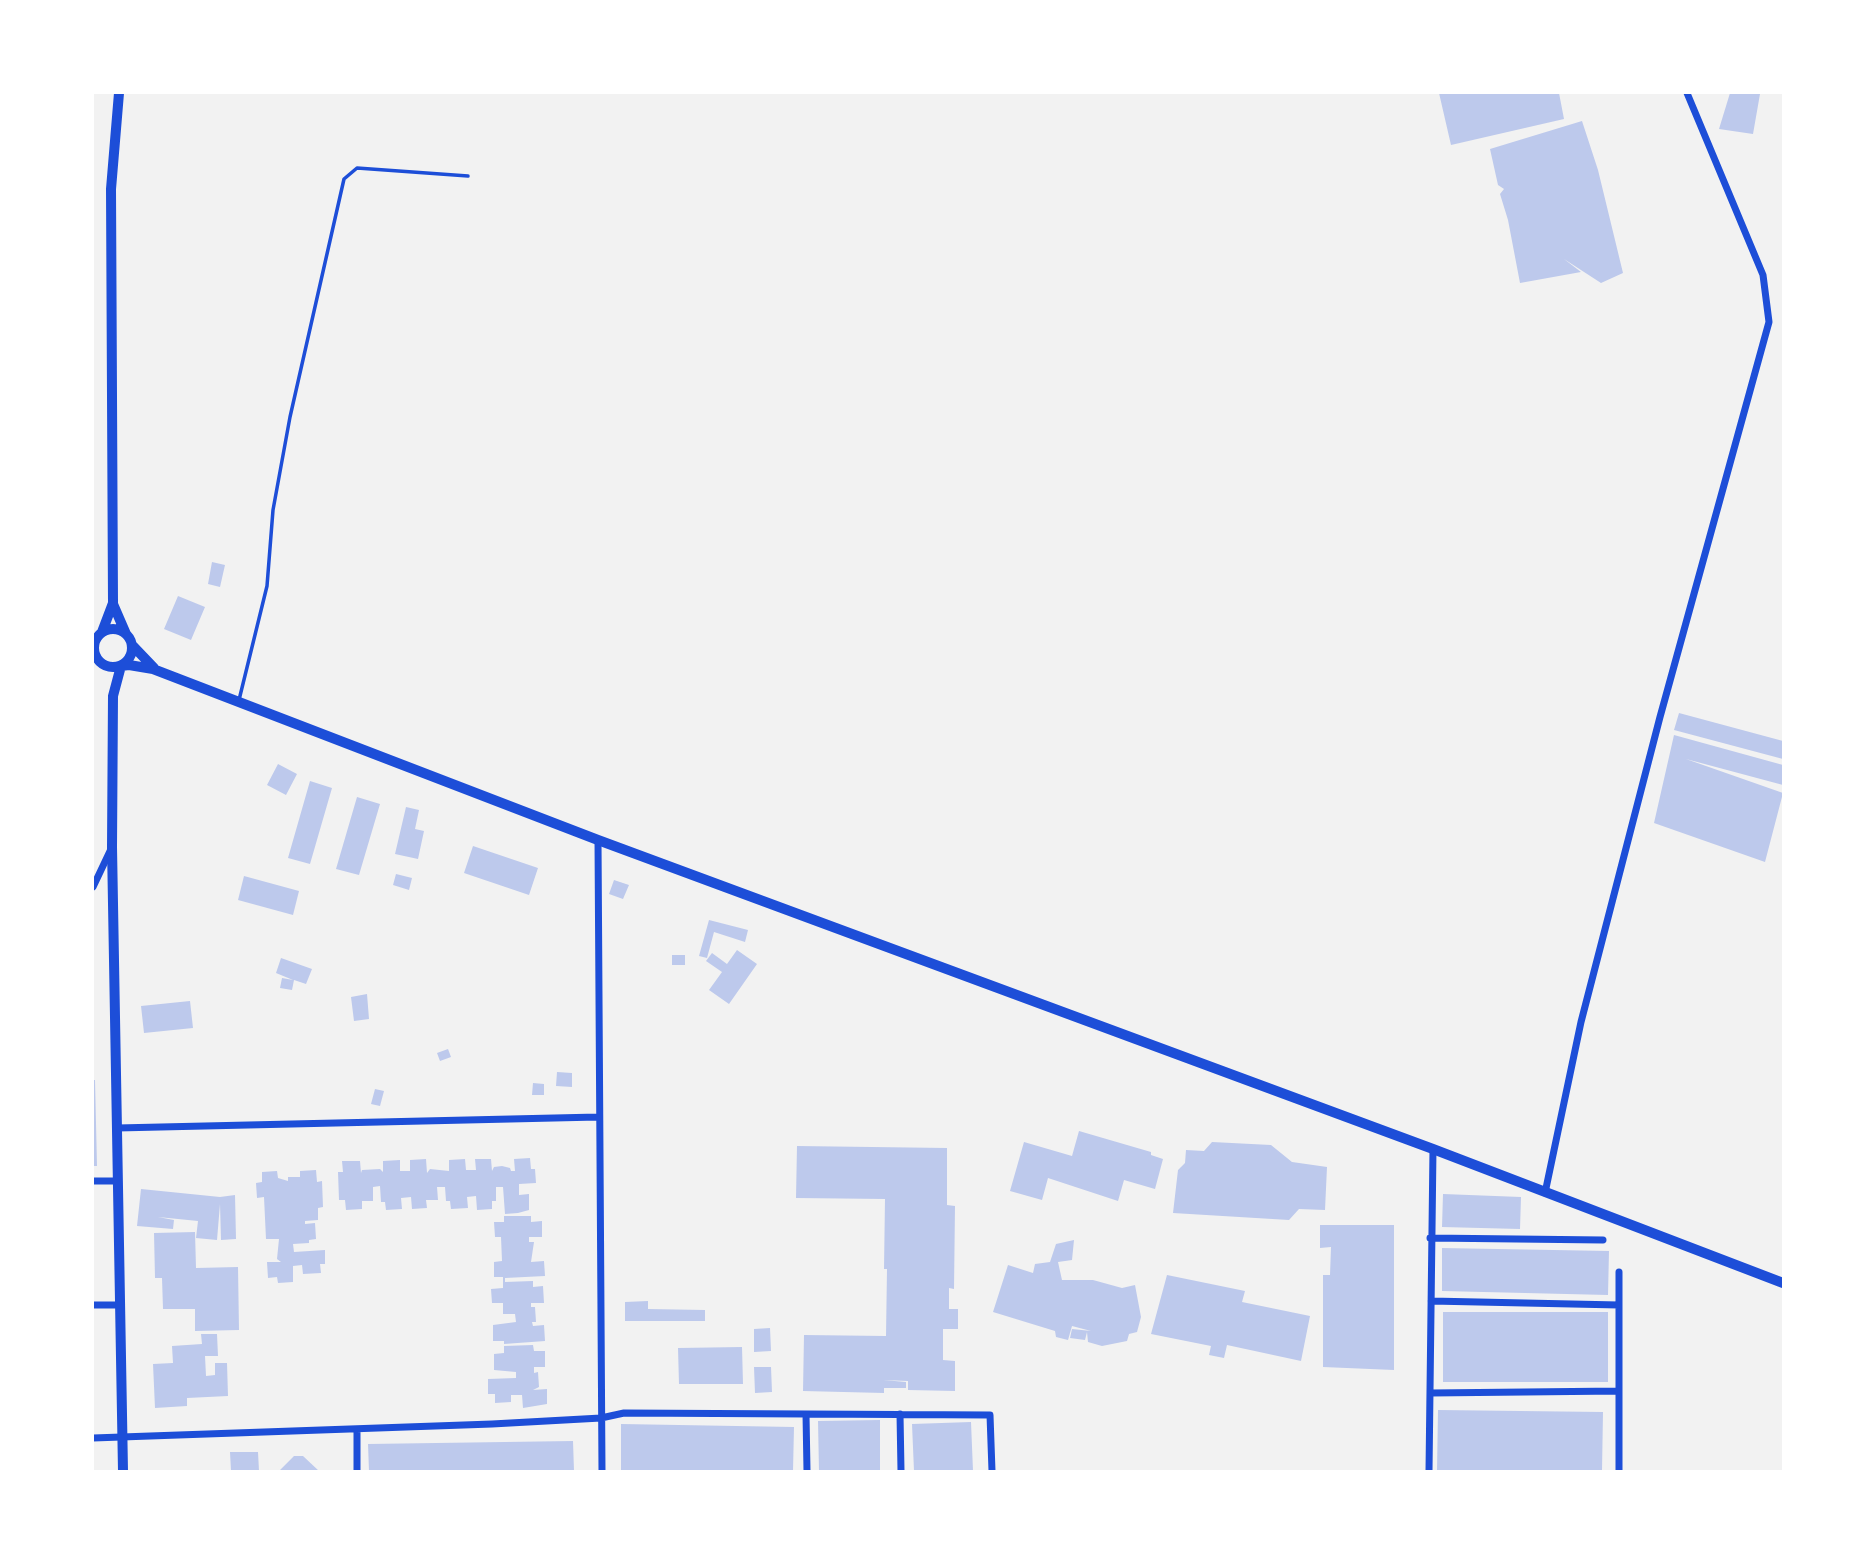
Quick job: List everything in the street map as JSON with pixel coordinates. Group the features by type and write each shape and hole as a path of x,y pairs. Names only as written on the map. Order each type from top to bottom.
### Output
{"main road":[{"path":"119,93 111,189 113,603 132,645 160,672"},
{"path":"113,603 97,637 94,654 113,696"},
{"path":"97,637 114,629 126,634"},
{"path":"123,1471 112,847 113,696 121,666 128,661 132,645"},
{"path":"98,662 145,666 598,840 1433,1149 1783,1283"}],"street":[{"path":"1545,1193 1587,996 1660,717 1769,322 1763,275 1687,93"},
{"path":"598,840 602,1471"},
{"path":"93,887 112,847"},
{"path":"117,1128 598,1117"},
{"path":"1429,1471 1433,1149"},
{"path":"93,1181 118,1181"},
{"path":"1430,1238 1603,1240"},
{"path":"1619,1272 1619,1471"},
{"path":"1430,1301 1619,1305"},
{"path":"93,1305 120,1305"},
{"path":"1430,1393 1619,1391"},
{"path":"93,1438 356,1430 601,1418 624,1413 990,1415 992,1471"},
{"path":"806,1414 807,1471"},
{"path":"900,1414 901,1471"},
{"path":"356,1430 357,1471"}],"lane":[{"path":"239,702 267,586 273,510 290,417 344,179 357,168 468,176"}],"building":[{"path":"1439,93 1559,93 1564,119 1451,145"},
{"path":"1730,93 1760,94 1753,134 1719,129"},
{"path":"1582,121 1598,170 1623,273 1601,283 1564,259 1581,272 1520,283 1508,220 1500,194 1504,189 1498,185 1490,149"},
{"path":"212,562 225,565 220,587 208,584"},
{"path":"178,596 205,607 191,640 164,629"},
{"path":"1679,713 1783,741 1783,759 1674,730"},
{"path":"1674,735 1783,765 1783,785 1686,759 1783,793 1765,862 1654,823"},
{"path":"278,764 297,774 286,795 267,785"},
{"path":"310,781 332,788 310,864 288,858"},
{"path":"357,797 380,804 359,875 336,869"},
{"path":"406,807 419,810 415,829 424,831 418,859 395,854"},
{"path":"473,846 538,868 529,895 464,873"},
{"path":"396,874 412,878 409,890 393,885"},
{"path":"244,876 299,891 293,915 238,900"},
{"path":"614,880 629,885 623,899 609,894"},
{"path":"709,920 748,930 745,942 714,932 707,958 699,956"},
{"path":"737,950 757,964 729,1004 709,990 722,972 706,961 712,953 727,964"},
{"path":"672,955 685,955 685,965 672,965"},
{"path":"281,958 312,969 306,984 294,980 292,990 280,988 282,978 293,980 276,973"},
{"path":"367,994 369,1019 354,1021 351,997"},
{"path":"190,1001 193,1028 144,1033 141,1006"},
{"path":"448,1049 451,1057 440,1061 437,1053"},
{"path":"557,1072 572,1073 572,1087 556,1086"},
{"path":"95,1080 97,1166 93,1166"},
{"path":"533,1083 544,1084 544,1095 532,1095"},
{"path":"375,1089 384,1091 380,1106 371,1104"},
{"path":"1079,1131 1151,1152 1151,1155 1163,1159 1155,1189 1124,1180 1118,1201 1048,1178 1042,1200 1010,1191 1024,1142 1072,1156"},
{"path":"1212,1142 1271,1145 1292,1162 1327,1167 1325,1210 1299,1209 1289,1220 1173,1213 1178,1170 1185,1163 1186,1150 1204,1151"},
{"path":"797,1146 947,1148 947,1205 955,1206 954,1289 949,1288 949,1309 958,1309 958,1329 943,1329 943,1360 955,1361 955,1391 908,1390 908,1381 883,1380 906,1382 906,1388 884,1388 884,1393 803,1391 804,1335 886,1336 887,1269 884,1269 885,1199 796,1198"},
{"path":"530,1158 531,1169 535,1169 536,1183 519,1184 519,1195 529,1194 529,1210 518,1213 505,1214 503,1187 496,1187 496,1201 492,1201 492,1209 477,1210 476,1196 467,1197 468,1208 451,1209 450,1201 446,1201 445,1187 437,1187 438,1200 426,1200 427,1208 412,1209 411,1197 401,1198 402,1209 386,1210 385,1202 381,1202 380,1186 373,1187 373,1201 362,1201 362,1209 346,1210 345,1200 339,1200 338,1172 343,1172 342,1161 360,1161 361,1173 362,1170 380,1169 383,1172 383,1161 400,1160 400,1171 410,1171 410,1160 426,1159 427,1173 430,1169 449,1171 449,1160 465,1159 466,1170 476,1170 475,1159 491,1159 492,1171 494,1167 502,1166 515,1171 514,1159"},
{"path":"316,1170 317,1182 322,1181 323,1207 318,1208 318,1220 305,1221 305,1224 315,1223 316,1239 309,1240 309,1243 293,1244 294,1252 325,1250 325,1264 320,1264 321,1273 303,1274 302,1265 293,1266 293,1282 278,1283 277,1277 268,1278 267,1262 281,1262 277,1259 279,1239 266,1239 264,1197 257,1198 256,1183 262,1182 262,1172 277,1171 278,1178 288,1181 288,1177 300,1177 300,1171"},
{"path":"141,1189 220,1197 235,1195 236,1239 221,1240 220,1204 217,1240 196,1238 198,1221 158,1217 174,1220 173,1229 137,1226"},
{"path":"1443,1194 1521,1197 1520,1229 1442,1227"},
{"path":"504,1216 531,1216 531,1222 542,1221 542,1237 529,1237 529,1242 534,1242 531,1262 544,1261 545,1276 505,1278 505,1282 533,1281 533,1287 543,1286 544,1303 531,1303 531,1307 535,1307 536,1322 532,1322 533,1326 544,1325 545,1341 504,1344 504,1341 493,1341 493,1325 516,1322 515,1314 503,1314 503,1303 492,1303 491,1289 503,1288 503,1277 494,1277 494,1262 502,1261 501,1237 495,1237 494,1222 504,1222"},
{"path":"1320,1225 1394,1225 1394,1370 1323,1367 1323,1275 1330,1275 1331,1247 1320,1248"},
{"path":"195,1232 196,1268 238,1267 239,1330 195,1331 195,1309 163,1309 162,1278 155,1278 154,1233"},
{"path":"1074,1240 1072,1260 1058,1262 1062,1280 1093,1280 1122,1288 1135,1285 1141,1317 1137,1332 1129,1334 1127,1341 1102,1346 1088,1342 1087,1332 1085,1340 1070,1338 1072,1329 1091,1331 1072,1326 1068,1340 1056,1337 1055,1331 993,1312 1008,1265 1033,1273 1035,1264 1050,1262 1056,1244"},
{"path":"1442,1248 1609,1251 1608,1295 1442,1291"},
{"path":"1167,1275 1245,1291 1242,1302 1310,1316 1301,1361 1227,1345 1224,1358 1209,1355 1211,1346 1151,1334"},
{"path":"648,1301 648,1309 705,1310 705,1321 625,1321 625,1302"},
{"path":"1443,1312 1608,1312 1608,1382 1443,1382"},
{"path":"770,1328 771,1351 754,1352 754,1329"},
{"path":"201,1334 217,1334 218,1356 205,1356 206,1376 215,1375 215,1363 227,1363 228,1396 187,1398 187,1406 155,1408 153,1364 173,1363 172,1346 202,1344"},
{"path":"533,1345 534,1351 545,1351 545,1367 534,1367 534,1373 538,1372 539,1387 533,1390 547,1389 547,1404 523,1408 522,1395 511,1395 511,1402 495,1403 495,1394 488,1394 488,1379 516,1378 516,1372 494,1370 494,1354 504,1353 504,1346"},
{"path":"742,1347 743,1384 679,1384 678,1348"},
{"path":"754,1367 771,1367 772,1392 755,1393"},
{"path":"1438,1410 1603,1412 1602,1471 1437,1471"},
{"path":"880,1420 880,1471 819,1471 818,1421"},
{"path":"971,1422 973,1471 914,1471 912,1424"},
{"path":"621,1424 794,1427 793,1471 621,1471"},
{"path":"573,1441 574,1471 369,1471 368,1444"},
{"path":"230,1452 258,1452 259,1471 231,1471"},
{"path":"294,1456 303,1456 319,1471 279,1471"}]}
